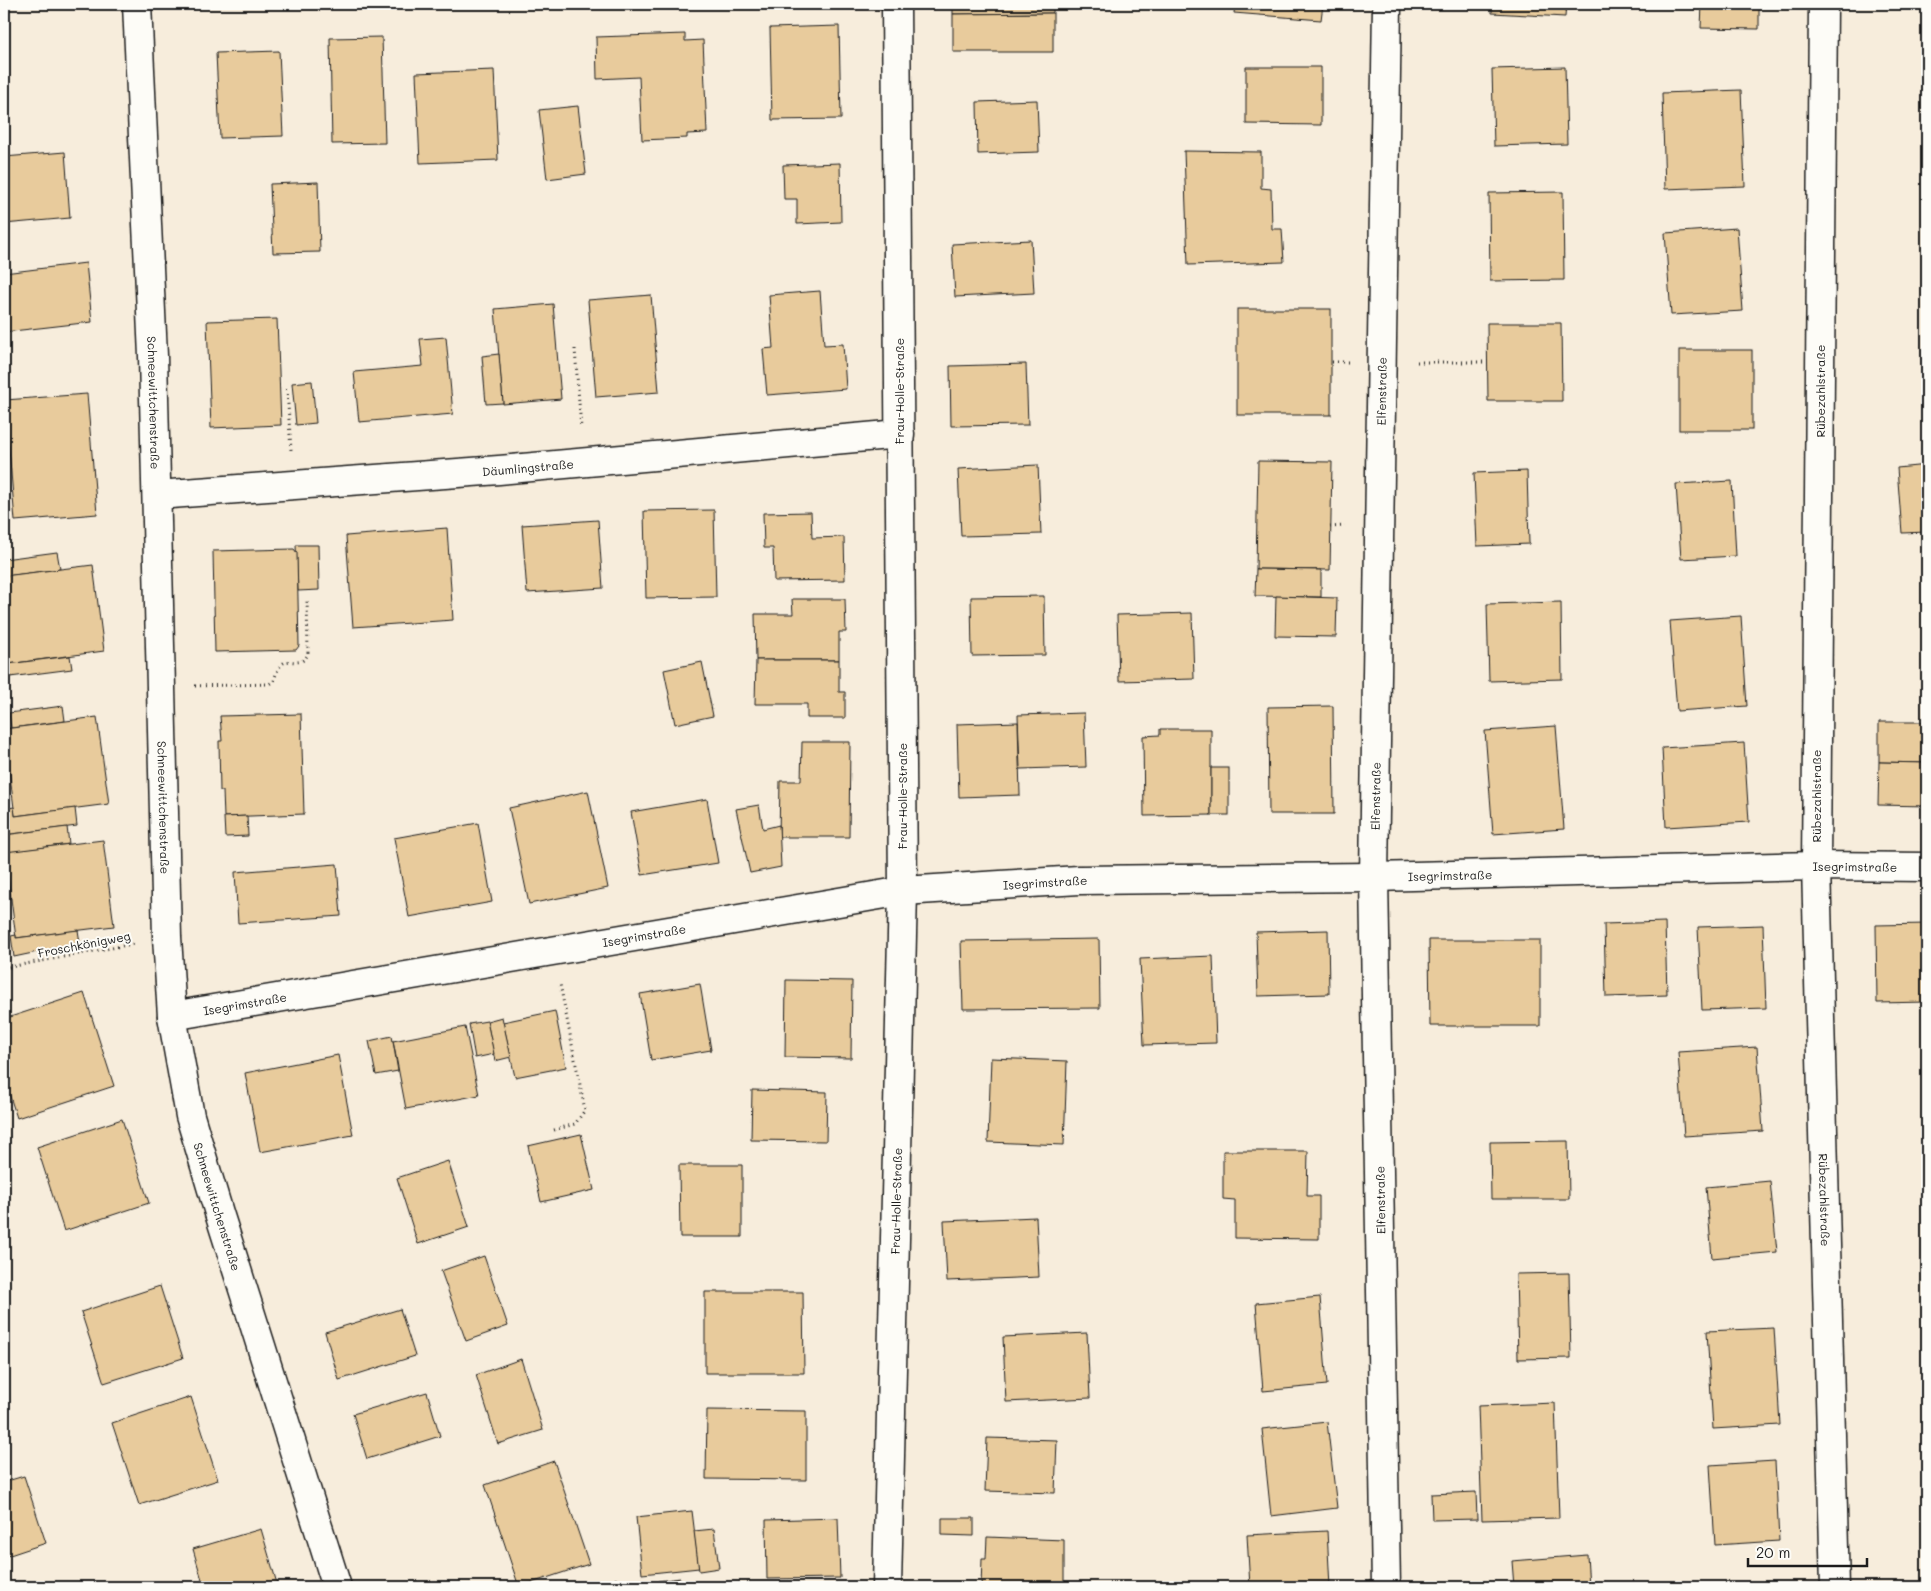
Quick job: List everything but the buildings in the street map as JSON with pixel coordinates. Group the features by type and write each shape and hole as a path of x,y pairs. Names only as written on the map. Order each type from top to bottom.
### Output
{"street":[{"name":"Schneewittchenstraße","path":"137,4 153,356 167,937 172,1016 190,1116 337,1587"},
{"name":"Frau-Holle-Straße","path":"887,1587 903,891 896,4"},
{"name":"Elfenstraße","path":"1386,1587 1374,877 1387,4"},
{"name":"Rübezahlstraße","path":"1823,4 1816,866 1835,1586"},
{"name":"Däumlingstraße","path":"157,495 584,463 900,434"},
{"name":"Isegrimstraße","path":"172,1016 903,891 1079,880 1374,877 1816,866 1927,867"}],"path":[{"path":"575,349 584,463"},
{"path":"1382,362 1488,362"},
{"path":"287,388 294,486"},
{"path":"162,687 269,684 274,681 278,666 283,662 302,662 306,659 308,654 307,600"},
{"name":"Froschkönigweg","path":"4,968 167,937"},
{"path":"553,951 584,1110 575,1124 554,1130"},
{"path":"1835,1586 1927,1586"}]}
